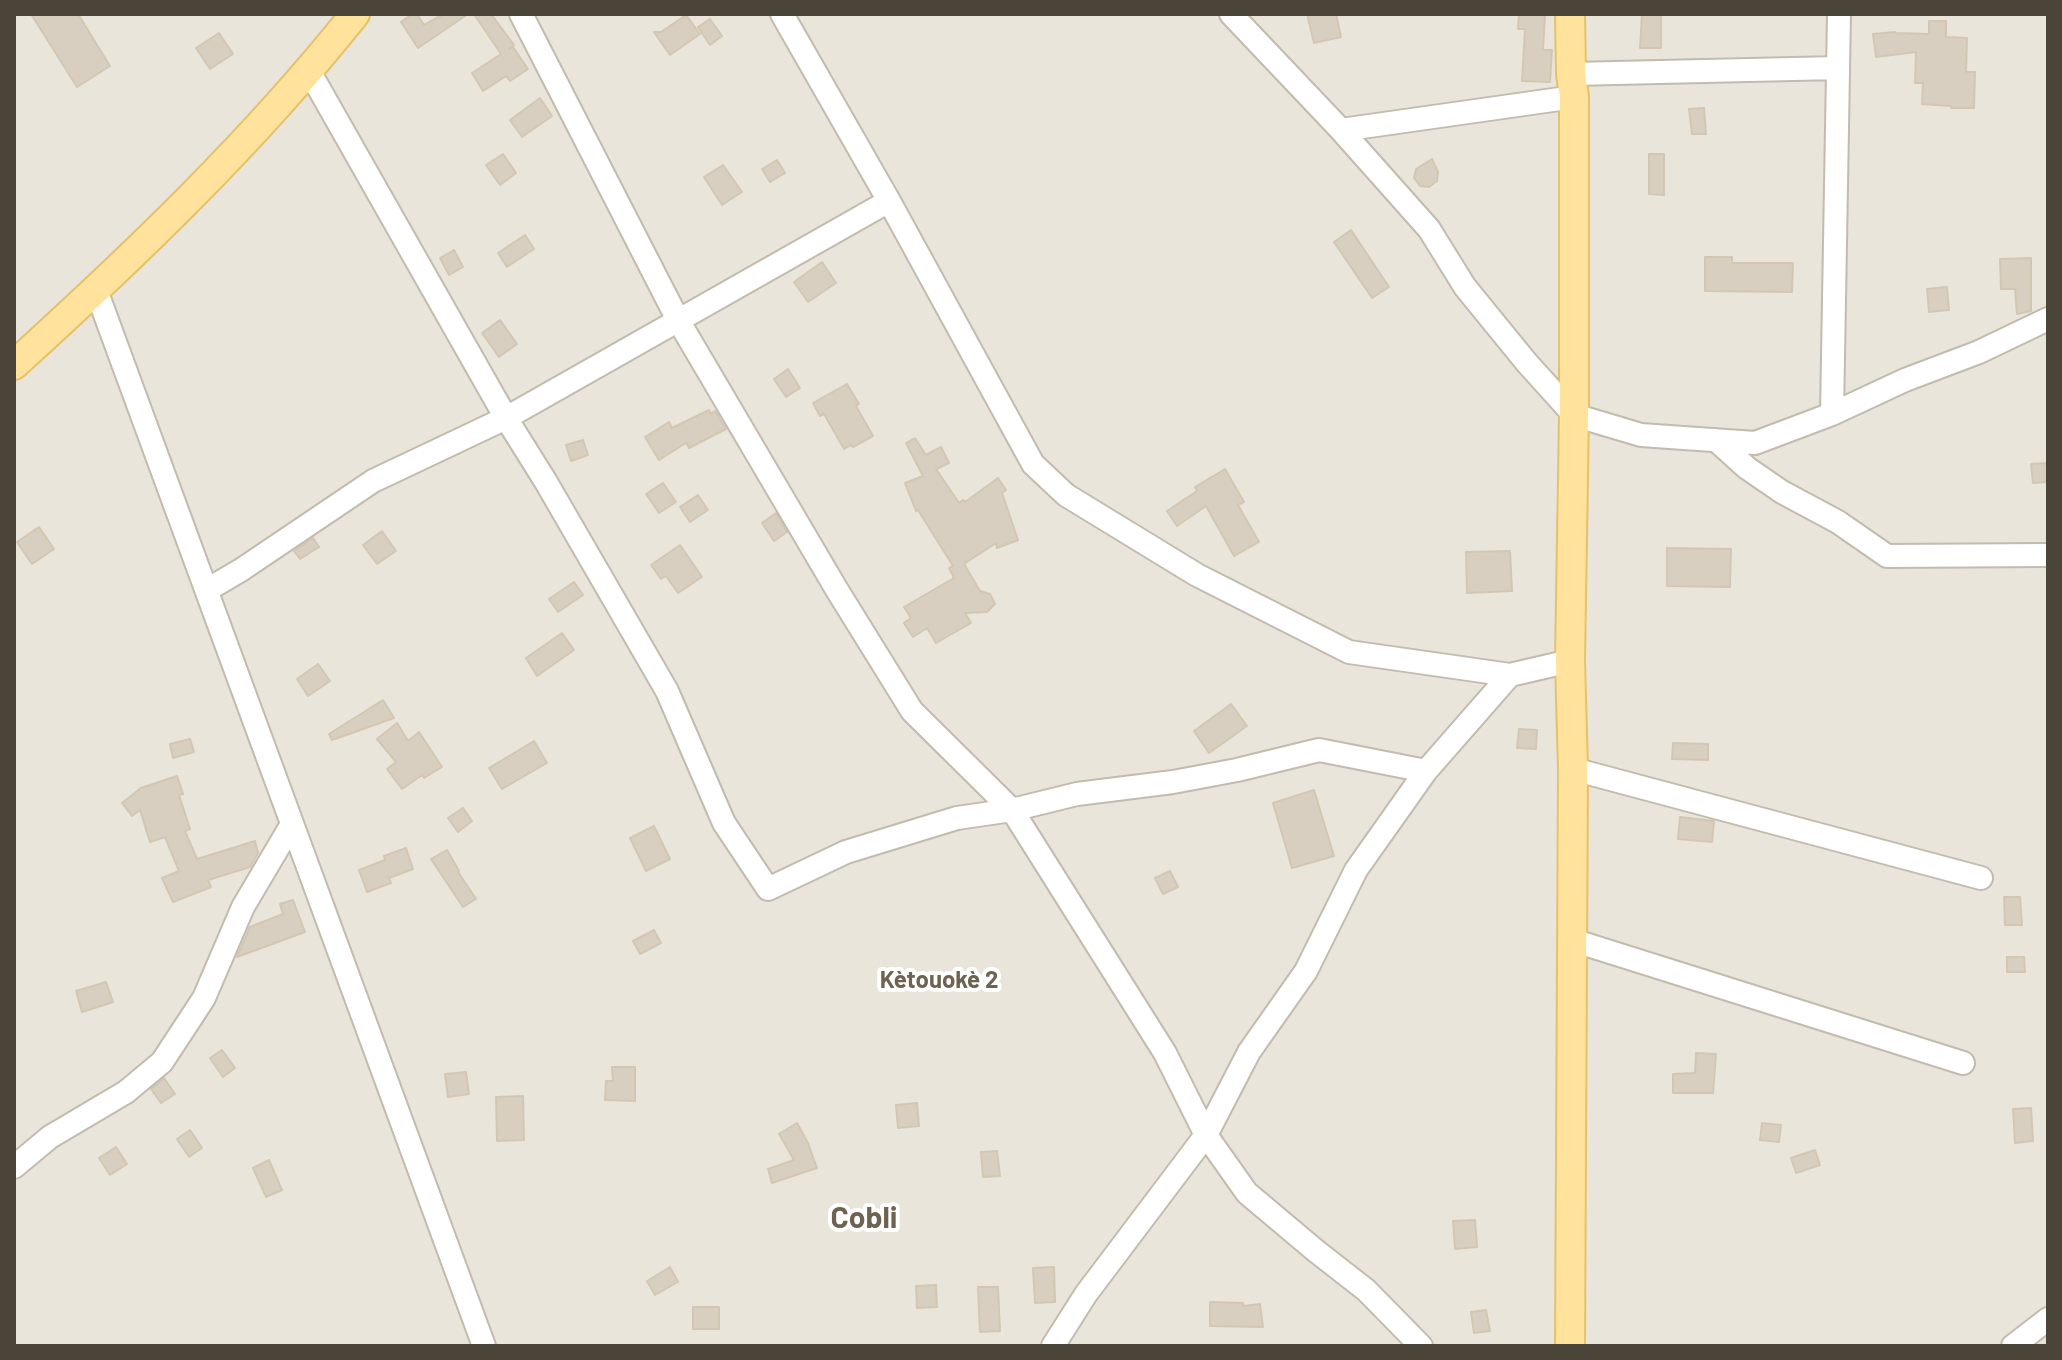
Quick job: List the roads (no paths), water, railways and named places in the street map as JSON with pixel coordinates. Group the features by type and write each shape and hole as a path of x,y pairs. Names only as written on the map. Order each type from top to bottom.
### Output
{"main road":[{"path":"14,365 96,290 229,158 309,71 355,14"},
{"path":"1570,14 1574,415 1570,661 1573,769 1570,1346"}],"street":[{"path":"521,14 678,320 912,711 1012,810 1165,1053 1206,1135 1247,1193 1366,1290 1421,1346"},
{"path":"782,14 1033,464 1066,495 1197,575 1349,652 1510,675 1570,661"},
{"path":"1231,14 1429,229 1465,287 1574,415 1641,435 1755,443 1979,352 2048,319"},
{"path":"1832,414 1839,14"},
{"path":"1341,130 1572,86 1838,68"},
{"path":"309,71 506,418 667,691 724,823 768,889 846,852 957,818 1012,810 1077,794 1237,770 1319,750 1426,771"},
{"path":"207,590 373,481 506,418 889,201"},
{"path":"96,290 484,1346"},
{"path":"1716,440 1747,468 1782,492 1838,522 1887,556 2048,555"},
{"path":"1053,1346 1086,1294 1206,1135 1249,1052 1306,971 1356,870 1426,771 1510,675"},
{"path":"1573,769 1981,878"},
{"path":"14,1167 50,1137 126,1092 162,1062 204,998 243,907 292,824"},
{"path":"1572,940 1963,1063"},
{"path":"2013,1346 2048,1319"}],"district":[{"name":"Kètouokè 2","path":"939,980"},
{"name":"Cobli","path":"864,1218"}]}
